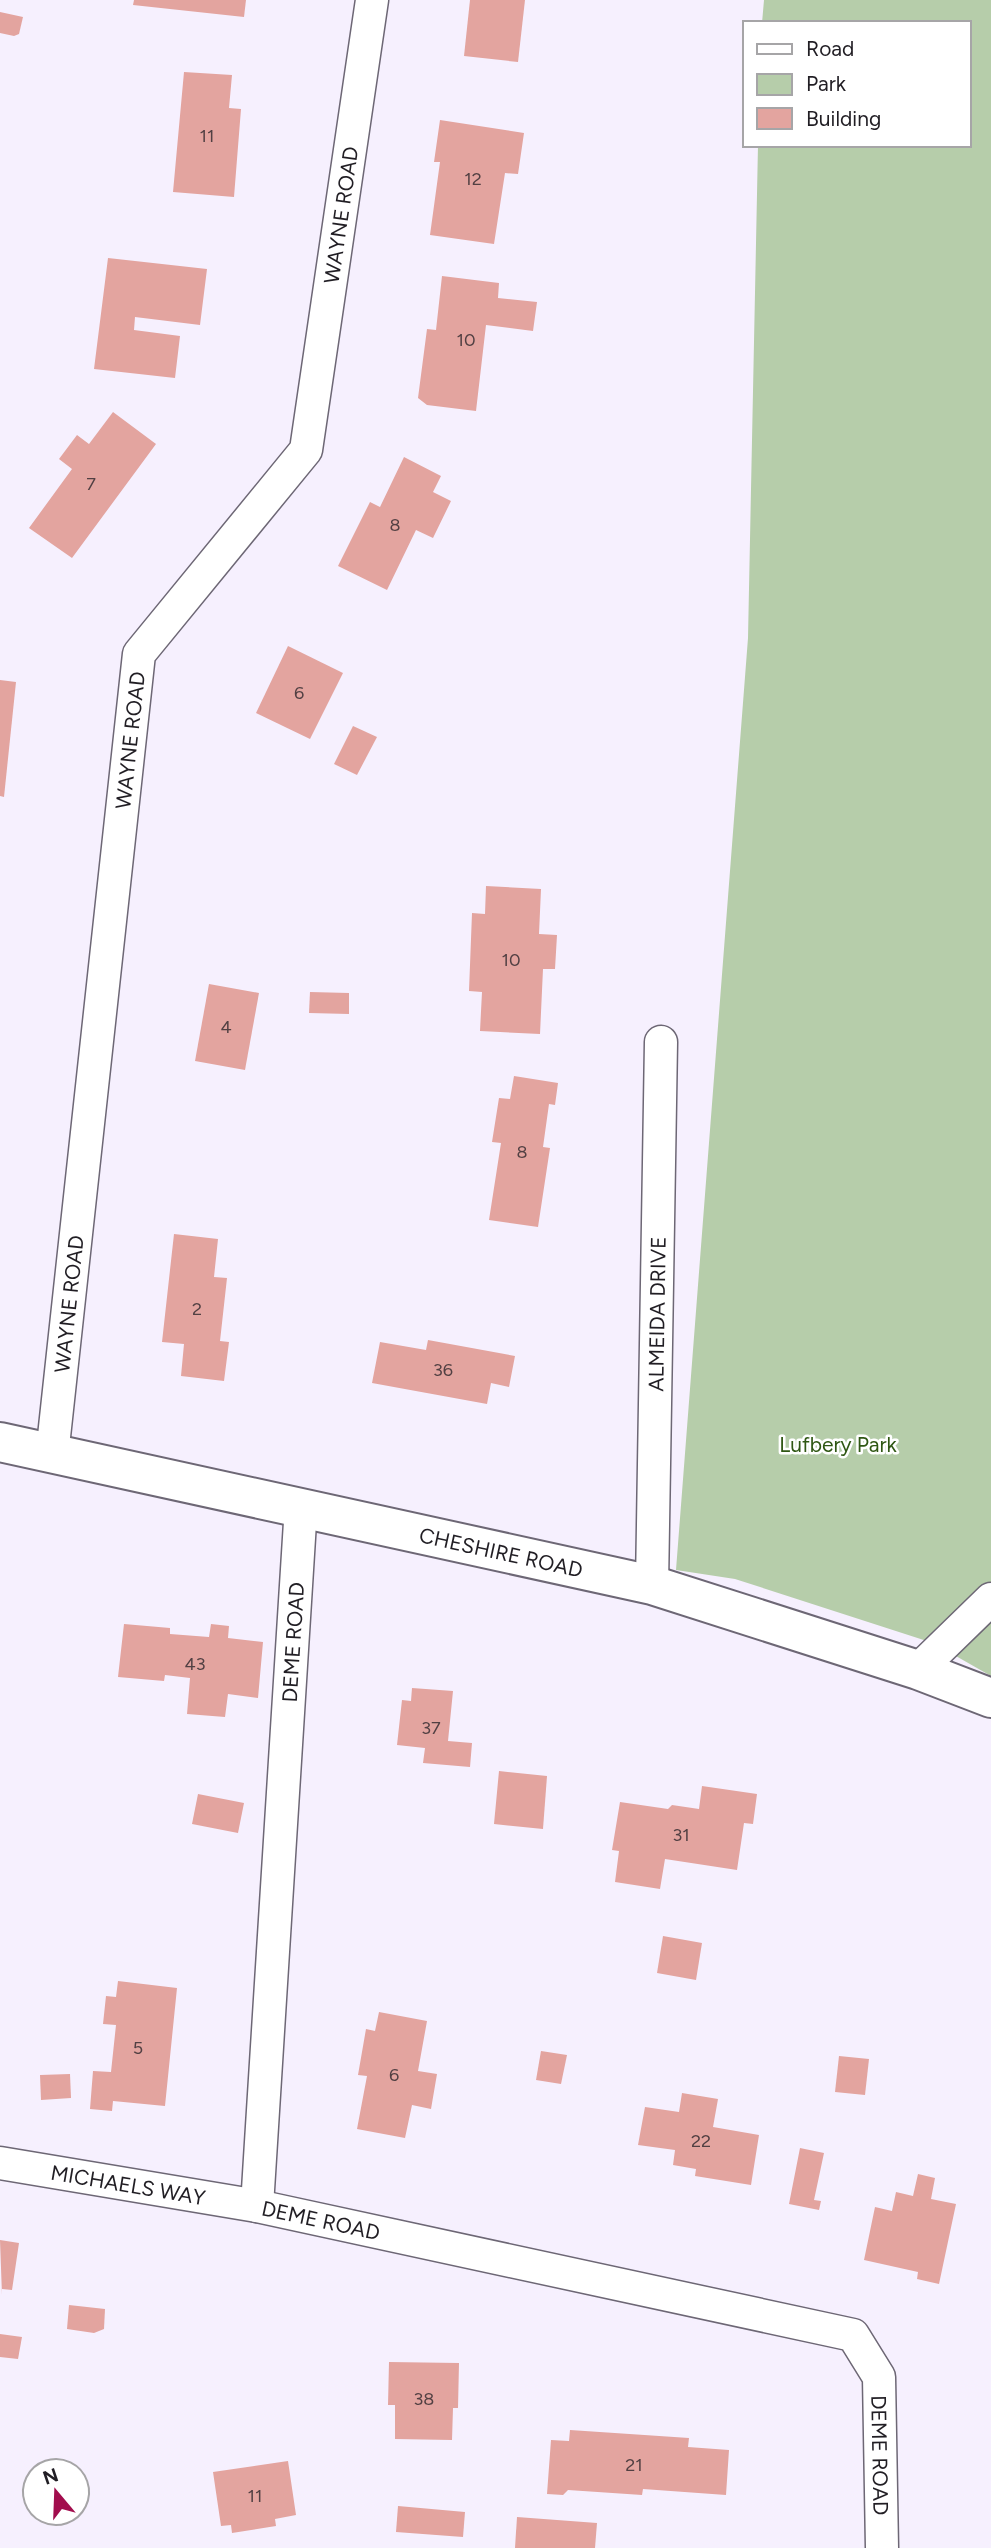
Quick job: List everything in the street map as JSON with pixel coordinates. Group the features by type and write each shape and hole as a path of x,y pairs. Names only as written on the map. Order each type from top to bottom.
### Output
{"street":[{"name":"WAYNE ROAD","path":"52,1455 139,654 306,450 372,0"},
{"name":"ALMEIDA DRIVE","path":"652,1585 662,1042"},
{"name":"CHESHIRE ROAD","path":"0,1442 652,1585 918,1670 991,1698"},
{"name":"DEME ROAD","path":"301,1506 257,2206 853,2335 879,2377 882,2548"},
{"path":"918,1670 991,1599"},
{"name":"MICHAELS WAY","path":"0,2163 257,2206"}],"green space":[{"name":"Lufbery Park","path":"764,0 991,0 991,1676 933,1643 735,1579 676,1570 748,638 758,147 970,147 970,21 762,21"}],"building":[{"path":"134,0 246,0 244,17 133,5"},
{"path":"470,0 525,0 518,62 464,56"},
{"path":"0,12 23,17 19,34 14,36 0,33"},
{"path":"184,72 232,75 229,108 241,109 234,197 173,192"},
{"path":"440,120 524,133 518,174 505,173 494,244 430,235 440,162 434,162"},
{"path":"108,258 207,269 200,325 135,317 134,330 180,336 175,378 94,369"},
{"path":"442,276 499,283 498,298 537,302 533,331 486,325 476,411 427,405 418,398 427,329 436,330"},
{"path":"113,412 156,444 72,558 29,528 72,469 59,459 77,435 89,444"},
{"path":"404,457 441,476 433,492 451,501 433,538 416,530 387,590 338,566 370,502 380,507"},
{"path":"288,646 343,673 310,739 256,713"},
{"path":"0,680 16,682 4,797 0,796"},
{"path":"353,726 377,737 357,775 334,764"},
{"path":"486,886 541,889 539,934 557,935 555,969 543,969 540,1034 480,1031 482,992 469,991 472,913 485,914"},
{"path":"209,984 259,993 245,1070 195,1061"},
{"path":"310,992 349,993 349,1014 309,1013"},
{"path":"514,1076 558,1083 555,1105 549,1104 543,1147 550,1148 538,1227 489,1220 501,1143 492,1142 499,1098 510,1099"},
{"path":"174,1234 218,1239 214,1277 227,1278 220,1341 229,1342 224,1381 181,1376 184,1344 162,1342"},
{"path":"428,1340 515,1356 509,1387 491,1383 487,1404 372,1383 380,1342 426,1350"},
{"path":"124,1624 170,1628 170,1634 209,1637 211,1624 229,1626 228,1638 263,1642 258,1698 228,1694 225,1717 187,1714 190,1678 165,1675 164,1681 118,1677"},
{"path":"412,1688 453,1691 448,1741 472,1743 470,1767 423,1763 425,1748 397,1745 402,1700 411,1701"},
{"path":"499,1771 547,1776 543,1829 494,1824"},
{"path":"702,1786 757,1794 753,1824 744,1823 737,1870 665,1859 660,1889 615,1882 619,1851 612,1850 620,1802 668,1809 672,1805 699,1809"},
{"path":"198,1794 244,1803 238,1833 192,1824"},
{"path":"663,1936 702,1943 696,1980 657,1973"},
{"path":"118,1981 177,1988 165,2106 113,2101 112,2111 90,2109 93,2071 111,2072 116,2025 103,2024 106,1996 116,1997"},
{"path":"379,2012 427,2021 418,2071 437,2074 431,2109 412,2105 405,2138 357,2129 367,2076 358,2075 366,2029 375,2031"},
{"path":"541,2051 567,2055 561,2084 536,2080"},
{"path":"839,2056 869,2059 865,2095 835,2092"},
{"path":"70,2074 71,2098 41,2100 40,2075"},
{"path":"682,2093 718,2099 713,2127 759,2135 751,2185 695,2176 696,2169 673,2165 675,2150 638,2145 645,2107 679,2112"},
{"path":"800,2148 824,2153 814,2200 821,2201 819,2210 789,2204"},
{"path":"918,2174 935,2178 931,2199 956,2204 939,2284 917,2279 918,2272 864,2260 875,2207 892,2211 896,2192 913,2196"},
{"path":"0,2240 19,2243 12,2290 2,2289 2,2295"},
{"path":"69,2305 105,2309 104,2329 94,2333 67,2329"},
{"path":"0,2334 22,2337 18,2359 0,2357"},
{"path":"389,2362 459,2363 458,2408 453,2408 452,2440 395,2439 395,2405 388,2405"},
{"path":"570,2430 689,2438 688,2447 729,2450 726,2495 643,2489 642,2495 568,2490 563,2495 547,2494 551,2440 569,2441"},
{"path":"288,2461 296,2515 275,2519 276,2526 232,2533 231,2525 221,2526 213,2472"},
{"path":"398,2506 465,2512 463,2537 396,2532"},
{"path":"517,2517 597,2523 595,2548 515,2548"}]}
